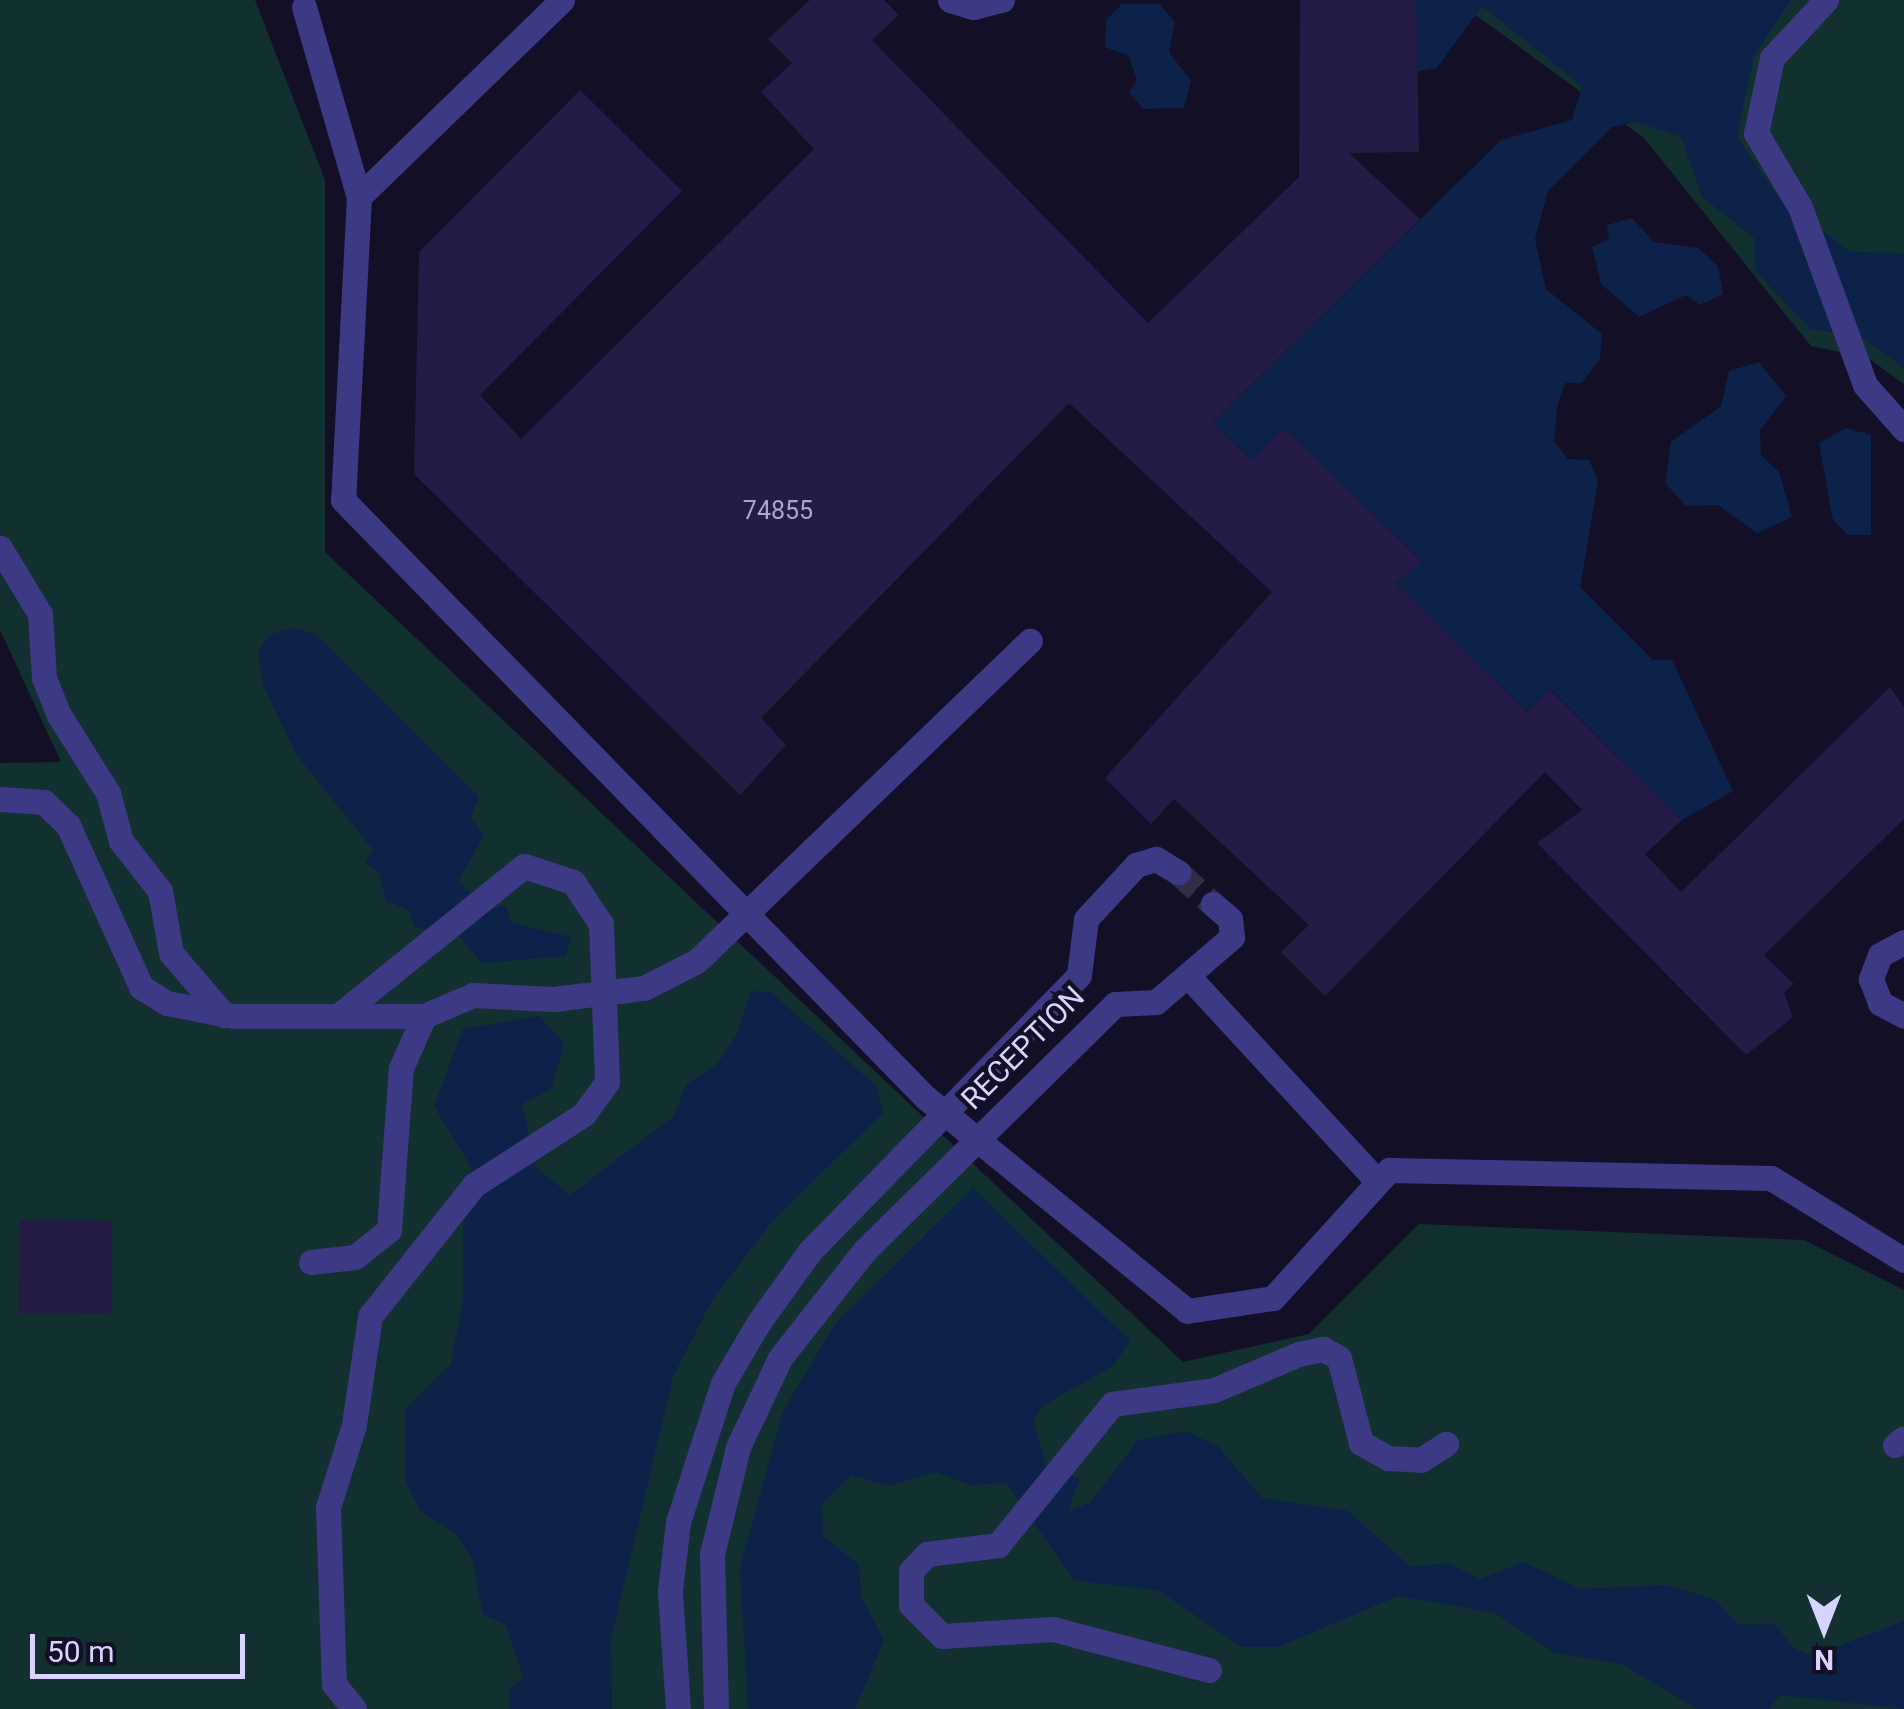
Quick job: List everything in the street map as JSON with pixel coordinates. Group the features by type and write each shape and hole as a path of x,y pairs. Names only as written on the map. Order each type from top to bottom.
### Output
{"lane":[{"path":"359,198 562,0"},
{"path":"950,0 1002,0"},
{"path":"1826,0 1772,58 1760,99 1760,148 1800,208 1854,359 1874,400 1904,430"},
{"path":"304,8 359,198 343,500 754,912 942,1112 1187,1311 1273,1298 1389,1170 1771,1178 1904,1260"},
{"path":"0,548 40,614 44,678 60,715 108,793 128,853 160,890 172,953 224,1015"},
{"path":"0,799 44,802 68,824 142,987 188,1013 424,1016 473,996 604,993 644,988 697,961 754,912 1030,641"},
{"name":"RECEPTION","path":"678,1709 670,1609 678,1522 723,1383 810,1251 1079,975 1086,919 1136,865 1156,858 1178,872"},
{"path":"338,1016 439,938 481,896 524,866 573,882 601,924 606,1082 584,1114 540,1137 474,1185 370,1316 354,1425 333,1475 331,1651 334,1684 354,1709"},
{"name":"RECEPTION","path":"716,1709 707,1639 712,1554 752,1412 814,1308 975,1141 1115,1004 1156,1002 1232,937 1230,919 1213,904"},
{"path":"1904,942 1880,955 1871,979 1880,1003 1904,1016"},
{"path":"1079,975 1115,1004"},
{"path":"1188,976 1378,1182"},
{"path":"311,1262 355,1256 389,1230 401,1068 424,1016"},
{"path":"1209,1670 1053,1629 932,1632 908,1594 914,1564 940,1552 992,1550 1058,1462 1122,1399 1214,1390 1322,1349 1348,1374 1362,1443 1388,1458 1420,1460 1446,1444"}],"green space":[{"path":"0,0 255,0 325,180 325,552 1183,1362 1309,1334 1419,1224 1804,1240 1904,1290 1904,1709 0,1709 0,763 61,762 0,630"},
{"path":"1455,0 1904,0 1904,384 1868,358 1811,346 1644,138"}],"water":[{"path":"1416,0 1791,0 1754,56 1737,137 1777,195 1850,252 1904,253 1904,368 1863,338 1810,329 1756,272 1754,238 1702,197 1681,137 1636,122 1612,127 1548,191 1535,239 1546,289 1602,334 1600,359 1582,383 1565,383 1557,408 1554,441 1568,459 1589,460 1598,481 1580,587 1653,660 1672,660 1733,791 1682,820 1551,690 1527,712 1395,583 1422,561 1284,429 1252,460 1213,423 1501,140 1572,120 1582,86 1482,6 1437,68 1417,72"},
{"path":"1122,4 1160,4 1175,22 1169,52 1191,81 1184,108 1144,109 1129,93 1137,80 1129,56 1105,47 1106,20"},
{"path":"1632,218 1654,242 1698,248 1718,266 1723,294 1700,305 1686,295 1639,317 1601,284 1592,247 1609,239 1607,225"},
{"path":"1759,362 1786,396 1760,430 1761,455 1779,472 1792,517 1757,533 1718,505 1686,506 1665,483 1671,442 1721,406 1729,371"},
{"path":"1846,428 1871,435 1871,535 1848,535 1833,520 1819,443"},
{"path":"292,628 316,634 479,797 470,817 484,836 458,881 485,908 506,906 511,923 571,937 566,956 482,963 457,934 414,927 409,910 386,901 379,872 365,862 373,850 296,754 264,687 258,653 269,635"},
{"path":"751,991 772,993 877,1087 883,1113 774,1219 712,1300 673,1377 611,1639 612,1709 509,1709 509,1690 523,1677 506,1625 483,1614 472,1558 455,1533 421,1512 406,1481 406,1409 451,1364 463,1300 463,1211 482,1185 434,1106 463,1029 539,1016 564,1044 551,1089 522,1104 536,1168 570,1195 673,1117 686,1085 718,1063 736,1036"},
{"path":"973,1188 1130,1341 1113,1366 1045,1404 1033,1420 1046,1466 1080,1479 1068,1511 1090,1503 1138,1440 1185,1431 1218,1446 1262,1498 1348,1511 1411,1567 1448,1563 1480,1579 1524,1562 1580,1589 1665,1585 1714,1599 1739,1625 1775,1624 1793,1648 1813,1656 1904,1621 1904,1709 1780,1695 1769,1709 1697,1709 1622,1664 1555,1653 1495,1613 1398,1596 1278,1647 1242,1647 1159,1591 1074,1580 1006,1483 971,1485 936,1472 888,1486 852,1475 822,1503 823,1536 859,1565 861,1597 884,1640 855,1709 748,1709 740,1568 783,1411 836,1323"}],"building":[{"path":"810,0 884,0 899,15 872,40 1148,323 1299,177 1300,0 1416,0 1419,152 1349,153 1420,219 1213,423 1252,460 1284,428 1422,562 1395,583 1527,712 1550,690 1682,820 1645,854 1681,892 1890,687 1904,707 1904,819 1764,955 1794,984 1784,992 1793,1017 1746,1055 1537,843 1582,810 1545,772 1325,996 1281,952 1309,925 1174,799 1151,824 1105,778 1272,592 1069,403 761,718 786,745 740,795 414,474 419,252 580,90 682,191 480,395 521,439 814,149 761,92 792,63 768,39"},
{"path":"20,1220 112,1221 111,1314 19,1313"}],"tunnel":[{"path":"1178,872 1213,904"}]}
